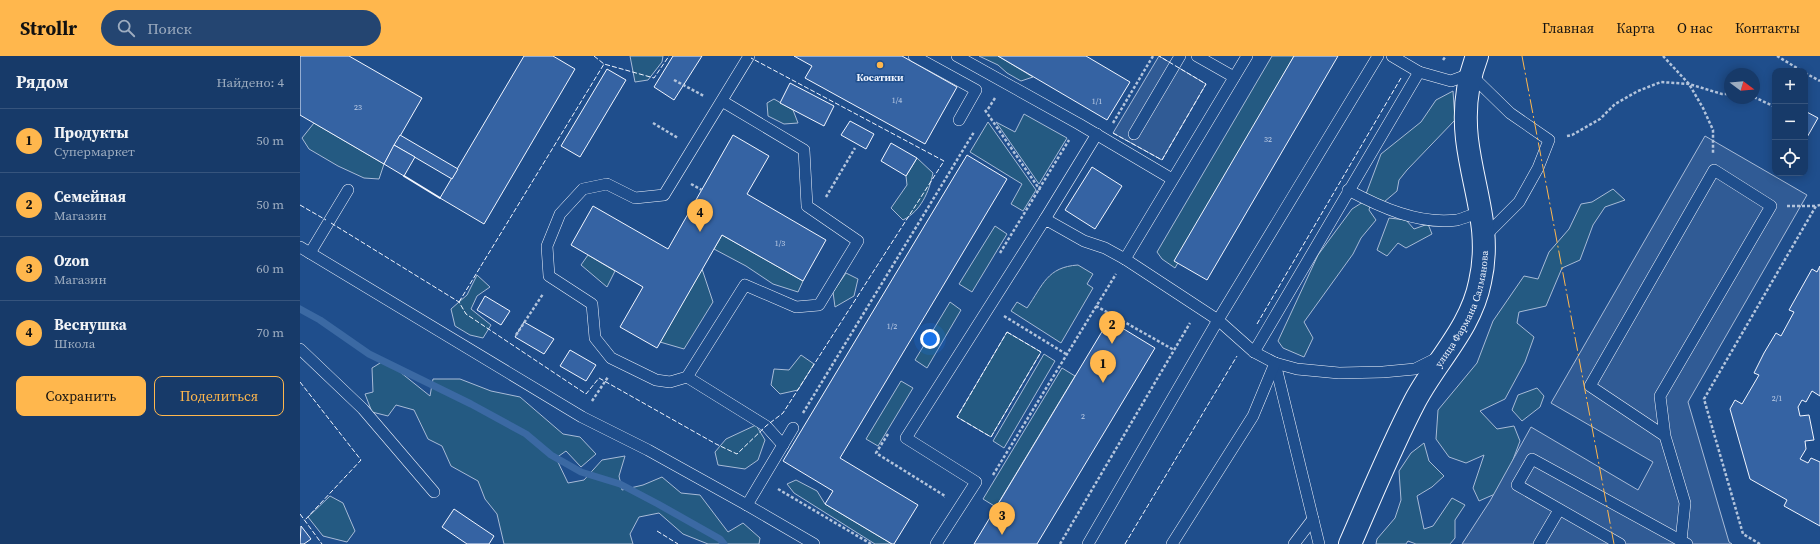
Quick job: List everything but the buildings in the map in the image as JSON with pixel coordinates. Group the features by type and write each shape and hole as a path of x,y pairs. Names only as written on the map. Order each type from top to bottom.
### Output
{"street":[{"name":"улица Фармана Салманова","path":"1350,544 1387,460 1416,400 1464,324 1476,298 1485,256 1485,236 1467,138 1467,98 1474,65"}],"lane":[{"path":"721,103 804,150 807,206 858,241 819,306 796,307 745,285 687,377 670,382 656,380 611,358 595,338 592,304 549,276 547,246 560,214 582,189 607,184 635,198 664,195 749,56"},
{"path":"914,56 976,90 959,120"},
{"path":"957,56 1100,136 1172,179"},
{"path":"1134,134 1180,56"},
{"path":"1197,56 1234,77"},
{"path":"1125,259 1247,56"},
{"path":"1088,544 1218,320 1378,56"},
{"path":"1392,56 1419,72 1451,81 1474,65 1510,113 1549,140 1538,168 1519,202 1485,236"},
{"path":"1254,352 1348,190 1419,72"},
{"path":"936,544 976,482 906,438 1052,206 1100,136"},
{"path":"1620,544 1517,485 1532,459 1684,542 1685,503 1665,436 1660,396 1771,206 1714,170 1590,386 1665,436"},
{"path":"310,253 348,190"},
{"path":"1348,190 1369,201 1407,215 1434,220 1458,220 1481,212"},
{"path":"1045,219 1084,241 1105,248 1125,259 1218,320 1254,352 1275,363 1297,369 1339,373 1383,372 1415,369 1445,354"},
{"path":"300,247 582,417 648,450 747,504 814,544"},
{"path":"300,349 363,409 434,492"},
{"path":"1275,363 1319,544"},
{"path":"1172,544 1253,416 1275,363"},
{"path":"687,377 766,426 783,445"},
{"path":"747,504 793,428"},
{"path":"1539,544 1559,510"},
{"path":"1294,544 1313,519"}],"path":[{"path":"1100,136 1153,56"},
{"path":"1663,56 1689,84 1713,130 1714,170"},
{"path":"1777,56 1797,68"},
{"path":"1808,75 1820,81"},
{"path":"674,80 721,103"},
{"path":"983,118 1005,82"},
{"path":"1549,140 1572,136 1600,119 1615,104 1638,90 1661,82 1689,84 1724,94"},
{"path":"976,90 986,113 1052,206"},
{"path":"1760,100 1772,106"},
{"path":"652,123 694,148"},
{"path":"793,428 974,132"},
{"path":"817,213 855,148"},
{"path":"1771,206 1820,205"},
{"path":"1760,544 1743,534 1704,398 1816,206"},
{"path":"989,480 1125,259"},
{"path":"516,335 553,279"},
{"path":"1096,306 1174,350"},
{"path":"989,307 1066,354"},
{"path":"1060,544 1199,307"},
{"path":"582,417 618,361"},
{"path":"762,479 870,544"}],"shaded area":[{"path":"630,56 663,56 662,62 648,80 635,82"},
{"path":"979,56 998,56 1033,77 1021,81 1007,73 998,65"},
{"path":"1159,56 1206,84 1162,160 1113,133"},
{"path":"1272,56 1294,56 1175,268 1162,259 1157,252"},
{"path":"1453,91 1455,120 1407,170 1399,180 1397,191 1384,202 1372,198 1369,210 1376,220 1361,238 1353,254 1304,322 1313,338 1304,357 1283,348 1278,341 1318,255 1352,209 1363,202 1381,154 1421,122 1436,100"},
{"path":"774,99 793,110 798,123 784,124 768,116 767,103"},
{"path":"1024,114 1067,138 1039,184 996,122 1015,132"},
{"path":"988,122 1036,190 1023,211 1011,204 1022,184 970,152"},
{"path":"314,123 384,164 379,179 364,178 338,166 309,149 302,138"},
{"path":"1705,136 1807,195 1688,402 1729,542 1732,544 1462,544 1490,501 1531,427 1638,490 1653,462 1551,403"},
{"path":"917,158 933,173 923,200 915,212 903,220 891,208 907,185 906,176"},
{"path":"1613,189 1625,200 1605,207 1593,225 1580,260 1562,268 1546,306 1519,312 1517,323 1534,337 1525,362 1505,399 1480,411 1497,429 1514,426 1520,441 1511,465 1495,494 1479,501 1473,488 1484,455 1466,463 1449,457 1436,439 1438,410 1477,363 1493,321 1524,276 1538,279 1549,252 1569,229 1581,204 1592,202"},
{"path":"1389,218 1406,220 1414,229 1428,224 1432,234 1406,248 1398,243 1387,256 1377,250"},
{"path":"995,226 1007,234 972,292 959,284"},
{"path":"722,235 803,281 798,292 773,284 746,266 714,249"},
{"path":"588,255 615,271 607,287 581,265"},
{"path":"1078,265 1093,274 1087,284 1093,288 1061,343 1011,311 1017,302 1027,308 1052,273 1068,266"},
{"path":"702,269 713,302 684,349 660,342"},
{"path":"846,273 858,279 854,296 835,307 833,292"},
{"path":"477,275 490,287 477,296 471,309 491,325 483,338 470,335 455,326 451,309 467,295"},
{"path":"950,302 961,310 927,368 915,360"},
{"path":"1007,332 1041,352 991,437 957,417"},
{"path":"1044,354 1055,361 1004,448 993,441"},
{"path":"801,355 814,364 798,390 780,394 771,385 774,369 789,370"},
{"path":"385,360 430,396 433,379 460,379 491,391 520,397 563,434 580,437 596,454 581,467 566,451 556,458 568,483 584,480 602,460 625,456 619,476 622,490 643,485 662,477 681,493 700,495 728,532 743,523 760,538 759,544 708,544 683,534 659,513 639,517 630,534 633,544 504,544 497,514 485,499 478,481 451,466 442,446 428,439 414,410 396,405 388,416 372,412 365,394 373,392 372,368"},
{"path":"1062,368 1075,376 996,507 983,499"},
{"path":"901,381 913,388 878,446 866,439"},
{"path":"1537,388 1544,396 1540,407 1522,421 1512,410 1518,395"},
{"path":"756,425 765,440 758,460 745,469 718,465 715,452 726,439"},
{"path":"1424,443 1429,461 1444,476 1432,487 1417,496 1424,529 1433,526 1452,498 1465,505 1455,520 1455,538 1450,544 1416,544 1408,541 1406,544 1376,544 1377,539 1395,518 1401,500 1399,471 1411,453"},
{"path":"796,480 817,491 825,504 892,544 875,544 794,493 787,484"},
{"path":"330,496 343,503 355,531 347,542 323,536 308,517"}],"waterway":[{"path":"300,309 320,320 369,354 471,404 526,434 551,455 581,472 620,484 720,539 724,544"}],"fence":[{"path":"594,56 604,64 654,78 669,56"},
{"path":"1113,133 1162,160 1206,84 1159,56"},
{"path":"331,223 459,302 466,314 586,394 599,378 716,444 737,454 766,426 783,413 944,161 751,58"},
{"path":"459,302 604,64"},
{"path":"1257,324 1401,78"},
{"path":"300,205 326,220"},
{"path":"1007,332 1041,352 991,437 957,417 1007,332"},
{"path":"1125,544 1237,356"},
{"path":"300,382 361,460 305,520"},
{"path":"300,514 322,544"},
{"path":"657,531 678,544"}],"wall":[{"path":"404,176 440,198"}],"power":[{"path":"1522,56 1614,544"}],"place":[{"name":"Косатики","path":"880,65"},
{"name":"Веснушка","path":"700,232"},
{"name":"Семейная","path":"1112,344"},
{"name":"Продукты","path":"1103,383"},
{"name":"Ozon","path":"1002,535"}]}
